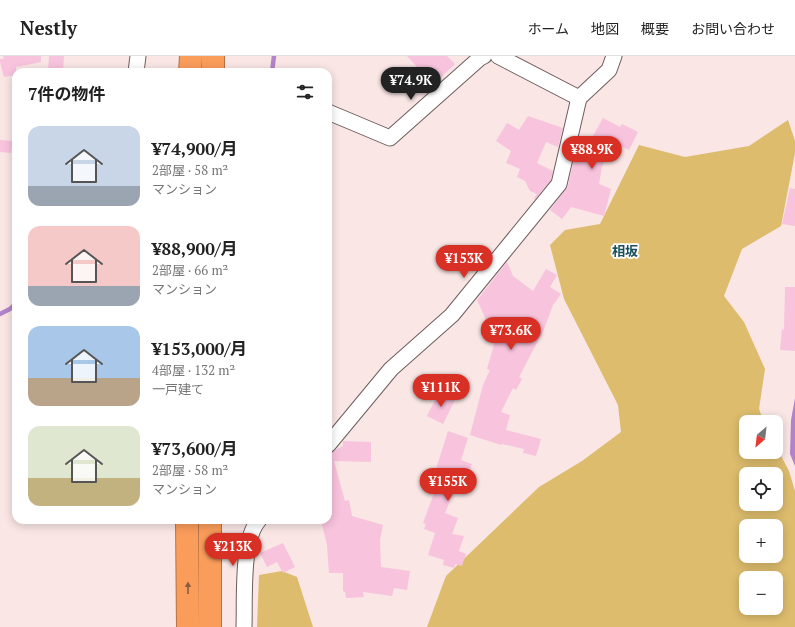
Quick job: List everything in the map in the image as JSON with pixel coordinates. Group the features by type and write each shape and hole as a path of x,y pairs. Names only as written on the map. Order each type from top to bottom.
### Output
{"highway":[{"path":"190,56 190,68"},
{"path":"213,56 213,68"},
{"path":"187,524 188,627"},
{"path":"210,524 210,627"}],"street":[{"path":"136,68 138,56"},
{"path":"332,114 390,138 484,56"},
{"path":"498,56 579,98"},
{"path":"332,440 392,369 452,315 559,184 579,98 608,70 614,56"},
{"path":"244,627 247,546 256,524"}],"shaded area":[{"path":"788,120 795,141 795,153 781,226 742,249 724,296 744,322 765,369 759,409 761,415 739,415 739,459 783,459 789,471 795,491 795,627 427,627 446,576 539,487 582,461 621,432 618,405 564,299 550,245 565,230 600,224 639,145 685,157 749,146"},
{"path":"795,398 795,466 790,454 791,420"},
{"path":"282,571 297,577 313,627 257,627 259,575"}],"building":[{"path":"3,56 41,56 41,62 12,68 12,76 4,77 0,59 4,59"},
{"path":"49,56 64,56 63,68 48,68"},
{"path":"407,56 447,56 455,64 441,77 434,70 426,77"},
{"path":"528,116 563,128 558,147 546,142 537,163 553,171 551,180 535,199 534,198 537,194 530,191 525,181 517,177 520,169 506,163 511,151 496,141 507,123 519,130"},
{"path":"603,118 620,127 622,124 638,132 629,150 613,142 602,167 599,184 611,189 604,216 571,207 562,219 550,210 568,186 579,136 596,139 593,136"},
{"path":"0,140 12,141 11,153 0,152"},
{"path":"790,188 795,189 795,226 782,224"},
{"path":"507,262 513,276 533,291 546,269 557,275 550,287 561,294 553,305 541,337 519,377 522,379 516,390 513,388 501,412 510,415 506,430 541,439 536,456 523,453 524,449 501,445 470,435 483,385 490,370 487,369 495,341 496,342 495,340 498,328 488,324 477,300"},
{"path":"785,287 795,287 795,351 780,350 782,329 784,330"},
{"path":"439,392 455,400 443,424 427,416"},
{"path":"448,431 468,438 461,460 472,464 464,489 456,487 445,513 458,518 452,534 464,536 459,551 466,554 462,566 455,564 454,568 443,565 444,560 428,555 435,533 424,529 426,524 423,523 437,485 440,471 436,469"},
{"path":"343,441 371,442 371,462 334,461 345,501 349,500 352,516 383,525 380,540 381,567 410,571 407,590 394,588 392,596 363,592 364,597 346,598 345,592 343,591 343,573 329,573 327,545 322,524 332,524 332,452 343,446"},
{"path":"283,543 295,567 283,573 277,562 267,567 260,553"}],"waterway":[{"path":"272,68 274,56"},
{"path":"0,314 12,307"}],"district":[{"name":"相坂","path":"625,251"}]}
